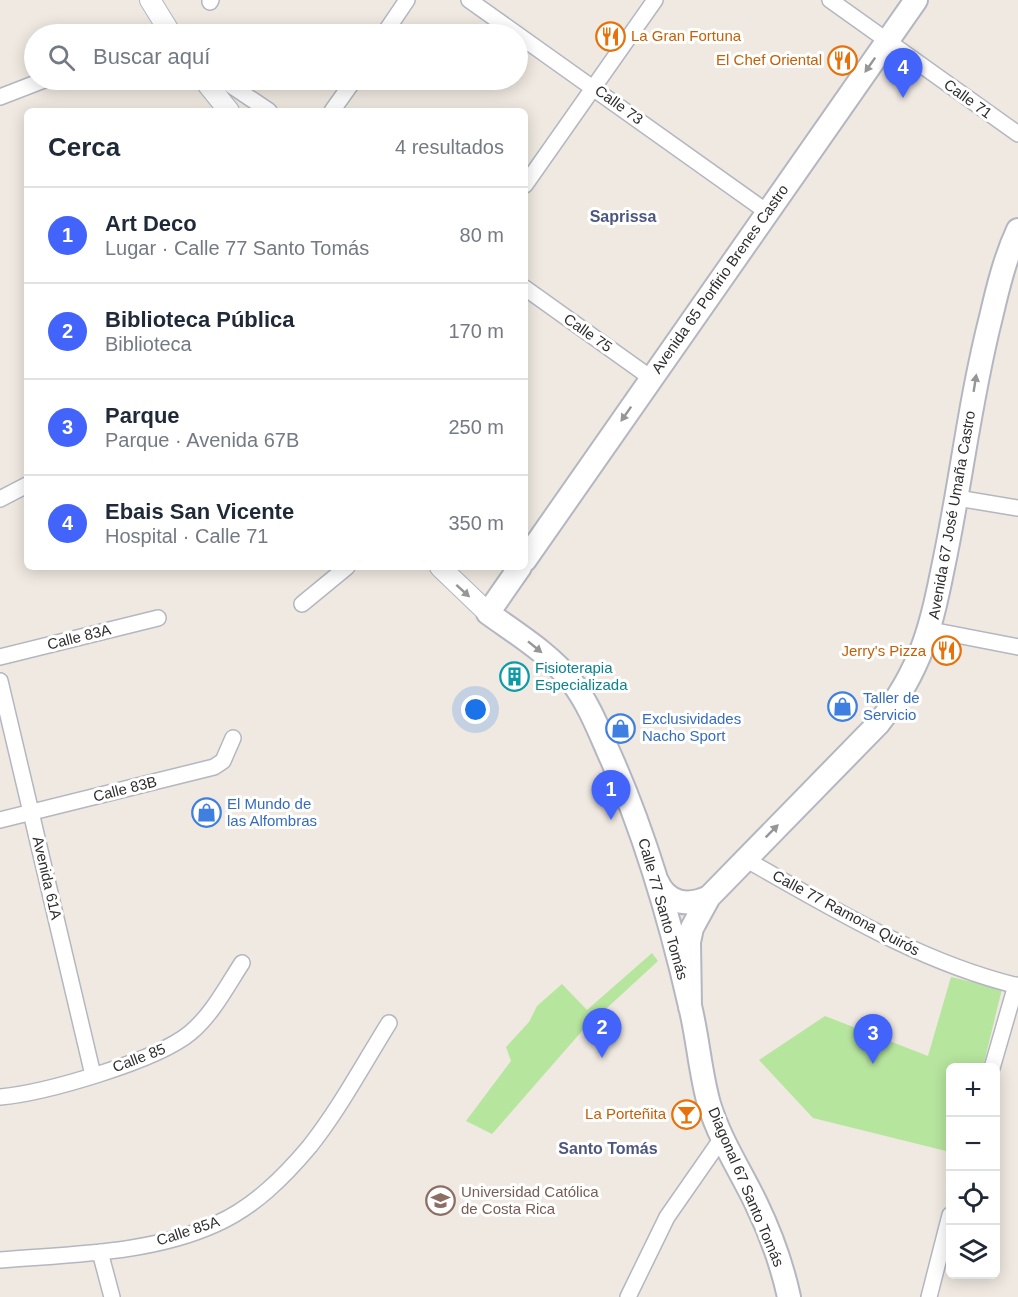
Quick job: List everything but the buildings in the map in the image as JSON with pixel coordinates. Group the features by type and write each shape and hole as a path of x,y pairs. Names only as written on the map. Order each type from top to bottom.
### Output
{"main road":[{"name":"Avenida 65 Porfirio Brenes Castro","path":"528,556 916,0"},
{"name":"Avenida 67 José Umaña Castro","path":"690,1007 689,942 692,928 709,897 878,724 896,702 917,666 931,630 957,498 977,372 1002,273 1018,230"},
{"path":"488,613 518,570"},
{"name":"Calle 77 Santo Tomás","path":"488,613 539,649 572,682 593,717 634,811 655,877 690,1007"},
{"path":"655,877 660,890 677,901 696,903 709,897"},
{"name":"Diagonal 67 Santo Tomás","path":"690,1007 710,1104 722,1138 756,1203 782,1268 789,1297"}],"street":[{"path":"150,0 160,24"},
{"path":"391,24 407,0"},
{"name":"Calle 73","path":"469,0 503,24"},
{"path":"528,181 655,0"},
{"name":"Calle 71","path":"830,0 1018,134"},
{"name":"Calle 73","path":"528,41 767,212"},
{"path":"0,97 24,88"},
{"path":"212,90 227,108"},
{"path":"238,90 265,108"},
{"path":"334,108 347,90"},
{"name":"Calle 75","path":"528,290 651,378"},
{"path":"0,499 24,486"},
{"path":"957,498 1018,508"},
{"path":"302,604 343,570"},
{"path":"443,570 488,613"},
{"name":"Calle 83A","path":"0,657 158,618"},
{"path":"931,630 1018,647"},
{"name":"Avenida 61A","path":"0,681 93,1074"},
{"name":"Calle 83B","path":"0,820 214,767 223,761 230,750 233,738"},
{"name":"Calle 77 Ramona Quirós","path":"745,859 873,930 930,958 1017,986"},
{"name":"Calle 85","path":"0,1097 26,1095 155,1053 192,1032 208,1015 242,963"},
{"path":"994,1063 1017,986"},
{"name":"Calle 85A","path":"0,1260 100,1252 182,1235 216,1224 254,1202 284,1175 311,1144 389,1023"},
{"path":"628,1297 667,1217 722,1138"},
{"path":"929,1297 948,1225"},
{"path":"100,1252 112,1297"}],"green space":[{"path":"652,953 658,961 582,1031 492,1134 466,1121 511,1061 506,1047 529,1022 537,1006 562,984 587,1010"},
{"path":"951,977 1002,989 984,1063 946,1063 946,1151 813,1118 759,1060 825,1016 928,1056"}],"place":[{"name":"La Gran Fortuna","path":"610,36"},
{"name":"El Chef Oriental","path":"843,60"},
{"name":"Ebais San Vicente","path":"903,98"},
{"name":"Jerry's Pizza","path":"947,651"},
{"name":"Fisioterapia Especializada","path":"514,677"},
{"name":"Taller de Servicio","path":"842,707"},
{"name":"Exclusividades Nacho Sport","path":"621,728"},
{"name":"El Mundo de las Alfombras","path":"206,813"},
{"name":"Art Deco","path":"611,820"},
{"name":"Biblioteca Pública","path":"602,1058"},
{"name":"Parque","path":"873,1064"},
{"name":"La Porteñita","path":"687,1114"},
{"name":"Universidad Católica de Costa Rica","path":"440,1201"}],"district":[{"name":"Saprissa","path":"623,216"},
{"name":"Santo Tomás","path":"608,1148"}]}
